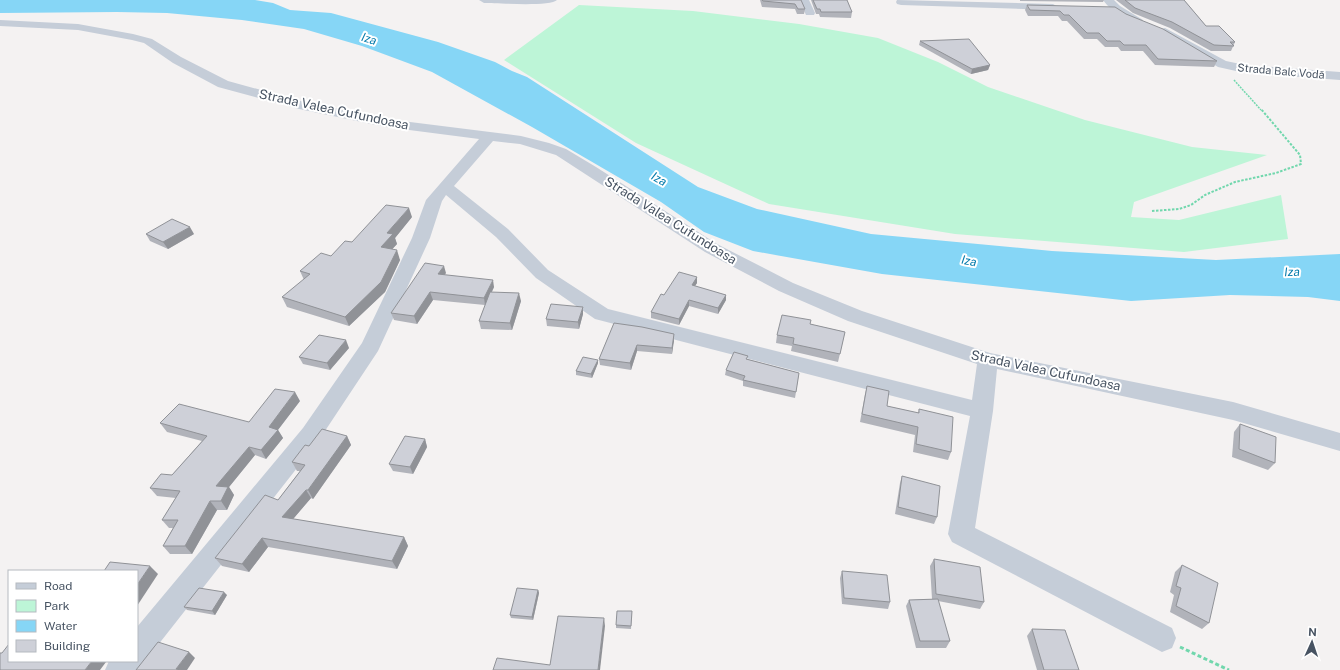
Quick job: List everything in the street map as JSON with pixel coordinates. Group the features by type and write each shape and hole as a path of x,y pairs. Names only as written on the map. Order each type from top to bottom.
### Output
{"street":[{"path":"484,0 552,0"},
{"path":"804,0 810,13"},
{"path":"901,2 1060,7"},
{"name":"Strada Balc Vodă","path":"1108,5 1128,16 1165,31 1222,64 1244,69 1340,76"},
{"name":"Strada Valea Cufundoasa","path":"0,24 78,27 133,37 148,42 177,60 223,84 299,105 386,123 489,136 529,142 544,146 561,152 591,170 711,248 786,287 855,316 988,360 1233,411 1340,442"},
{"path":"138,648 311,434 367,352 421,238 434,200 489,136"},
{"path":"446,187 502,233 542,274 602,314 982,411"},
{"path":"988,360 982,411 961,534 1162,638"},
{"path":"120,670 127,662"}],"path":[{"path":"1152,211 1179,209 1192,205 1205,195 1235,182 1276,173 1301,164 1300,154 1276,126 1244,93 1222,64"},
{"path":"1162,638 1229,670"}],"green space":[{"path":"579,5 693,11 799,24 878,38 938,62 988,87 1085,120 1192,147 1267,155 1134,202 1131,217 1179,220 1281,195 1288,239 1184,252 955,234 769,204 636,143 504,60"}],"water":[{"name":"Iza","path":"0,0 255,0 273,3 290,10 331,13 438,42 495,62 527,77 698,187 757,209 871,234 1052,251 1216,260 1340,254 1340,301 1308,297 1230,295 1131,301 882,274 753,251 704,232 661,202 532,127 432,72 362,46 304,29 242,20 167,13 0,13"}],"building":[{"path":"762,0 801,0 805,9 798,9 795,4"},
{"path":"813,0 847,0 852,12 821,12 820,9 817,9"},
{"path":"1125,0 1184,0 1206,26 1219,26 1235,42 1230,42 1234,46 1214,45 1172,22 1135,8"},
{"path":"1027,5 1115,7 1126,14 1163,29 1217,61 1158,59 1146,45 1124,45 1120,41 1107,41 1099,33 1087,33 1069,15 1064,15 1060,11 1030,10"},
{"path":"969,39 990,65 972,69 920,41"},
{"path":"386,205 409,208 387,233 393,234 381,247 397,250 381,282 345,317 282,297 310,274 300,271 321,253 331,256 345,241 352,242"},
{"path":"172,219 190,227 163,242 146,234"},
{"path":"425,263 444,266 438,274 493,280 484,298 430,292 414,316 391,313"},
{"path":"679,272 697,277 692,285 726,295 718,308 689,300 679,319 651,312 661,294 664,295"},
{"path":"490,292 519,293 510,323 479,321"},
{"path":"551,304 583,307 578,322 546,319"},
{"path":"782,315 811,320 810,324 845,332 840,354 793,344 794,338 777,335"},
{"path":"614,323 674,334 672,348 637,345 630,363 599,359"},
{"path":"319,335 346,340 327,363 299,357"},
{"path":"734,352 748,356 746,359 799,373 796,392 743,380 745,376 726,370"},
{"path":"583,357 598,360 591,374 576,371"},
{"path":"867,386 889,391 887,406 919,413 919,409 953,417 951,452 916,444 918,427 862,414"},
{"path":"275,389 295,392 269,427 278,430 261,450 249,447 216,486 228,487 221,501 210,501 185,546 163,546 178,520 162,520 180,491 150,488 161,474 172,475 207,436 160,423 179,404 249,422"},
{"path":"1240,424 1276,437 1275,463 1239,449"},
{"path":"322,429 347,436 308,490 306,490 282,517 404,537 392,561 262,538 242,564 215,558 265,495 278,500 305,465 292,462 305,445 309,446"},
{"path":"405,436 425,439 410,467 389,464"},
{"path":"902,476 940,486 937,517 898,507"},
{"path":"934,559 980,567 984,602 936,594"},
{"path":"110,562 150,566 138,584 138,570 105,570"},
{"path":"1182,565 1218,583 1209,623 1176,606 1181,588 1176,586"},
{"path":"842,571 887,575 890,602 844,598"},
{"path":"199,588 224,592 212,611 184,607"},
{"path":"517,588 538,590 532,617 510,615"},
{"path":"938,599 950,641 920,641 909,600"},
{"path":"617,611 632,611 631,626 616,625"},
{"path":"558,616 604,618 598,670 493,670 497,658 550,665"},
{"path":"1032,629 1065,630 1079,670 1044,670"},
{"path":"158,642 189,652 176,669 181,670 136,670"},
{"path":"8,645 8,662 91,662 85,670 0,670 0,653 2,653"}]}
